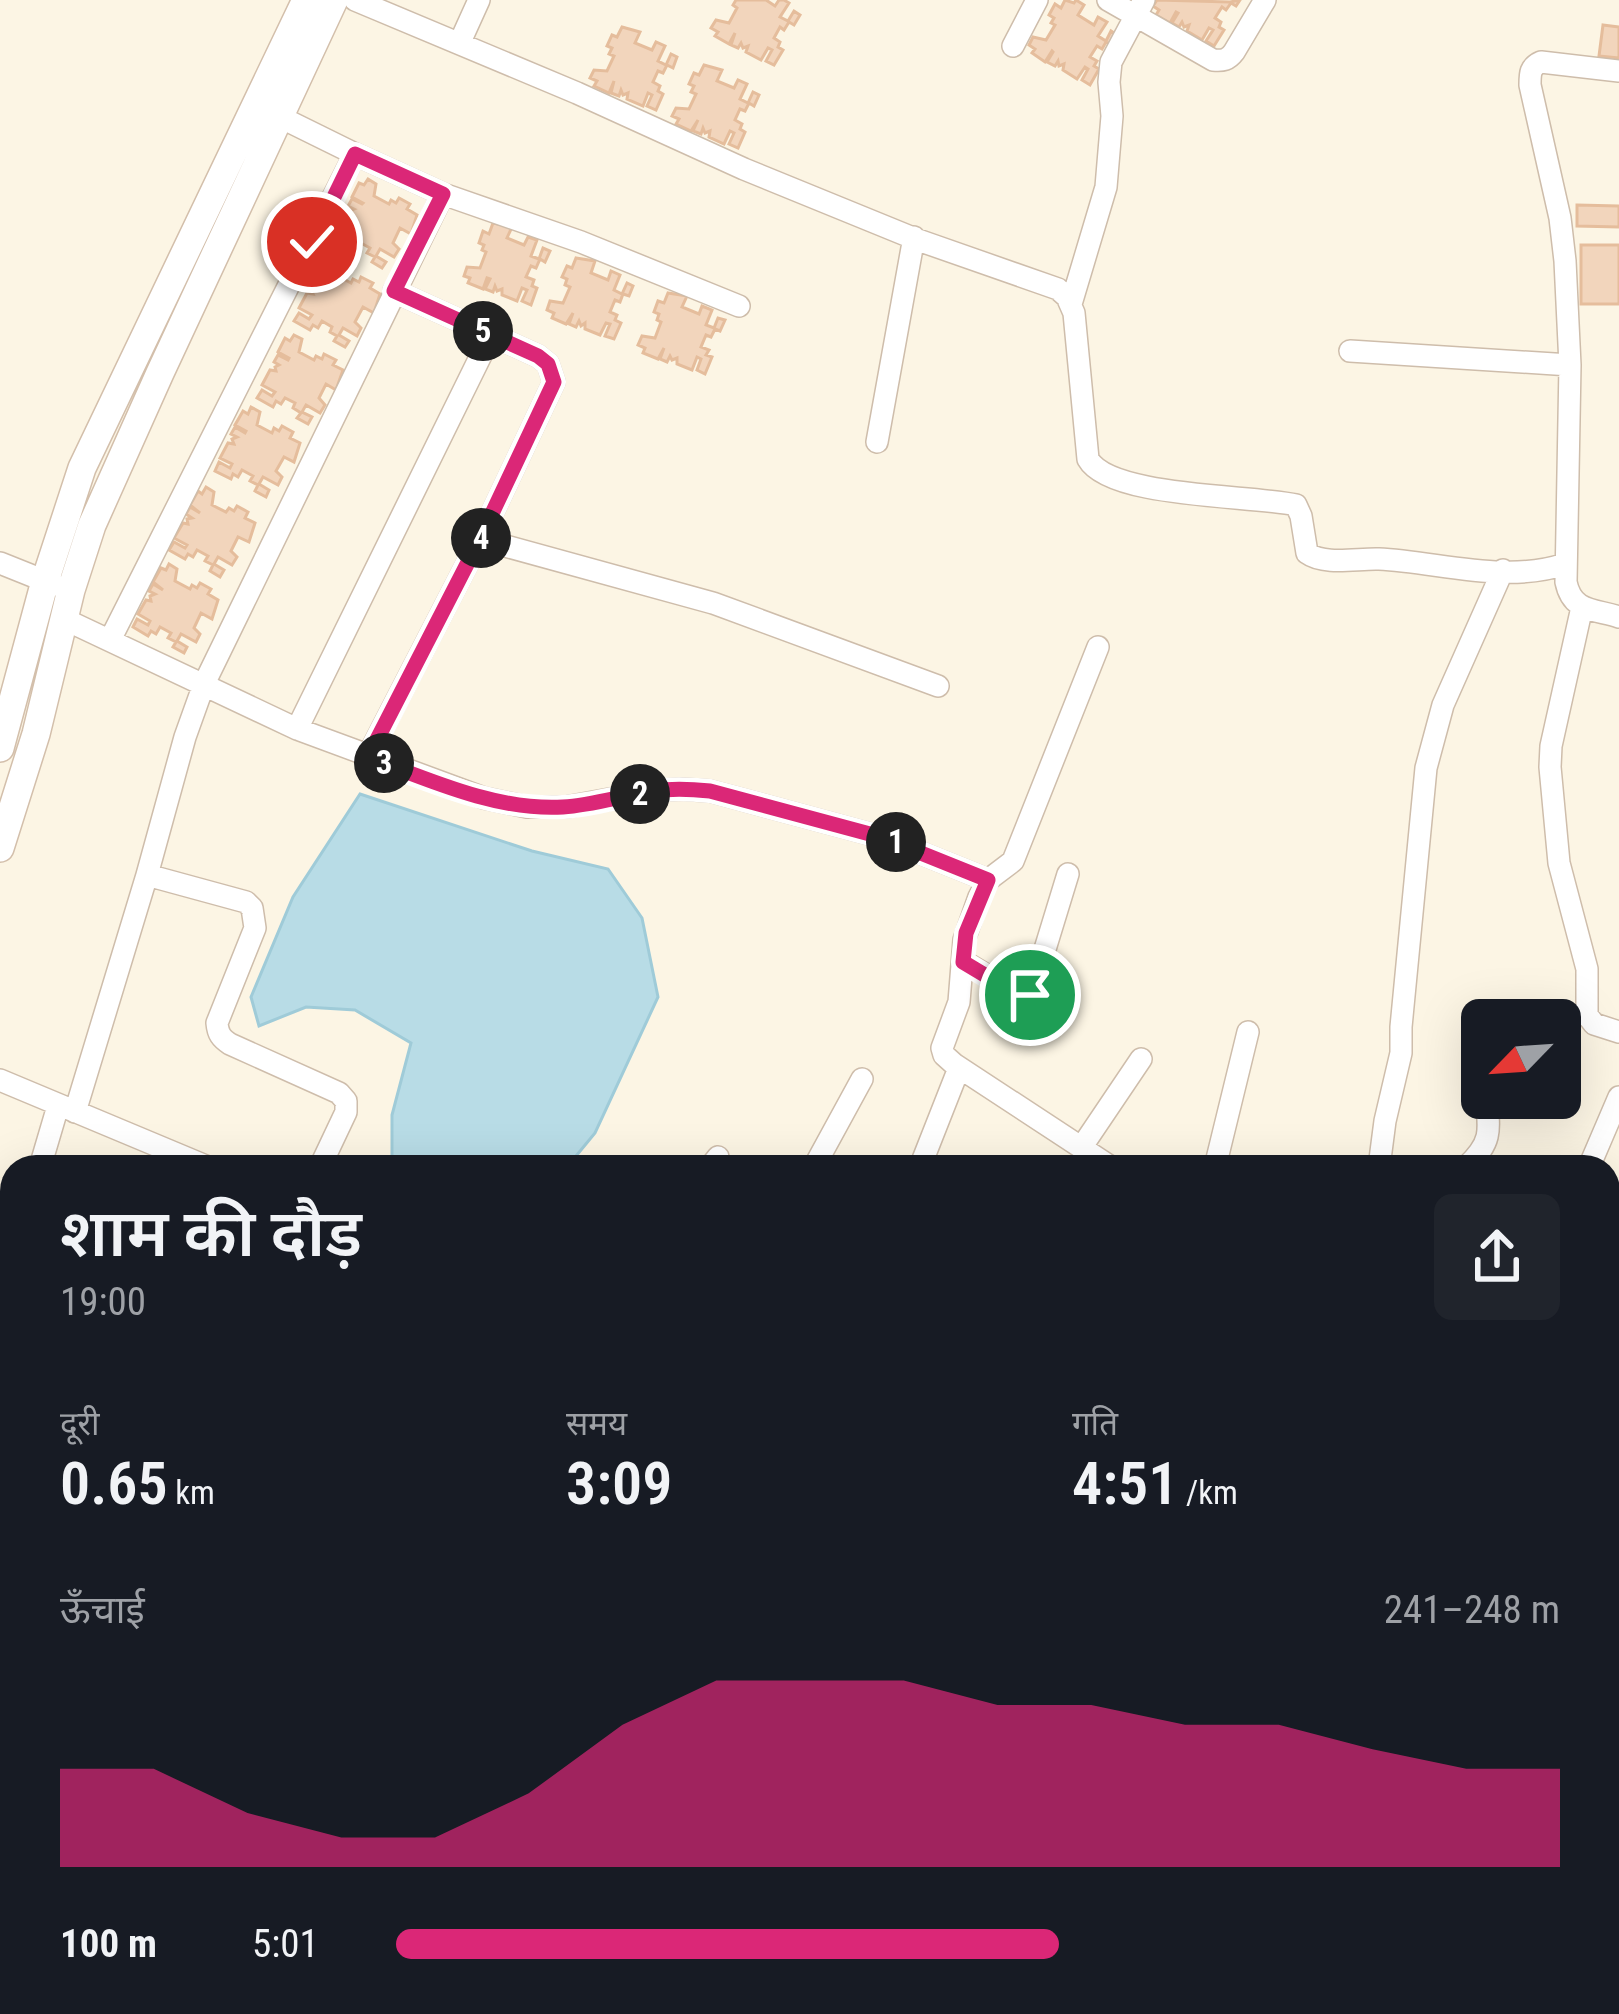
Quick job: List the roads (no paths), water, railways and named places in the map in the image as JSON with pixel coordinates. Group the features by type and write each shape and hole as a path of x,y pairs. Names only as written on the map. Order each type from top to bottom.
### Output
{"street":[{"path":"0,848 36,734 64,619 58,586 68,508 88,456 306,0"},
{"path":"0,748 58,586 92,525 334,0"},
{"path":"355,0 379,5 744,169 914,238 1058,289 1072,304"},
{"path":"460,42 479,0"},
{"path":"1012,46 1037,0"},
{"path":"1108,0 1140,7 1213,60 1221,61 1234,52 1265,0"},
{"path":"1140,7 1111,62 1106,187 1072,304 1088,459 1101,474 1167,490 1295,506 1307,553 1318,560 1382,559 1471,570 1538,570 1565,564"},
{"path":"1619,71 1541,62 1530,71 1560,218 1570,364 1565,564 1569,595 1582,607 1619,616"},
{"path":"280,117 443,194 739,306"},
{"path":"110,640 355,154"},
{"path":"46,1155 67,1109 147,875 204,684 443,194"},
{"path":"877,442 914,238"},
{"path":"368,757 554,382 548,364 538,356 394,291"},
{"path":"297,728 491,335"},
{"path":"1349,351 1570,364"},
{"path":"480,539 712,603 938,686"},
{"path":"0,563 58,586"},
{"path":"1381,1155 1402,1048 1426,768 1443,705 1503,570"},
{"path":"1582,607 1550,766 1559,863 1587,969 1586,1012 1594,1024 1619,1032"},
{"path":"64,619 297,728 484,798 527,807 579,806 654,791 710,791 881,837 988,880"},
{"path":"1084,1155 948,1060 941,1048 959,1002 966,933 988,880 1013,861 1098,647"},
{"path":"963,962 1023,998 1030,995 1068,874"},
{"path":"147,875 246,902 252,908 255,928 217,1023 218,1031 230,1044 339,1093 346,1101 346,1112 326,1155"},
{"path":"1581,1014 1586,1012"},
{"path":"1218,1155 1248,1032"},
{"path":"1086,1155 1141,1059"},
{"path":"925,1155 959,1068"},
{"path":"821,1155 862,1079"},
{"path":"0,1080 179,1155"},
{"path":"1593,1155 1619,1097"},
{"path":"1478,1155 1490,1134 1488,1119"}],"water":[{"path":"360,794 532,851 608,869 642,918 658,997 595,1133 577,1155 392,1155 392,1115 411,1043 355,1010 306,1007 259,1026 251,997 293,897"}]}
